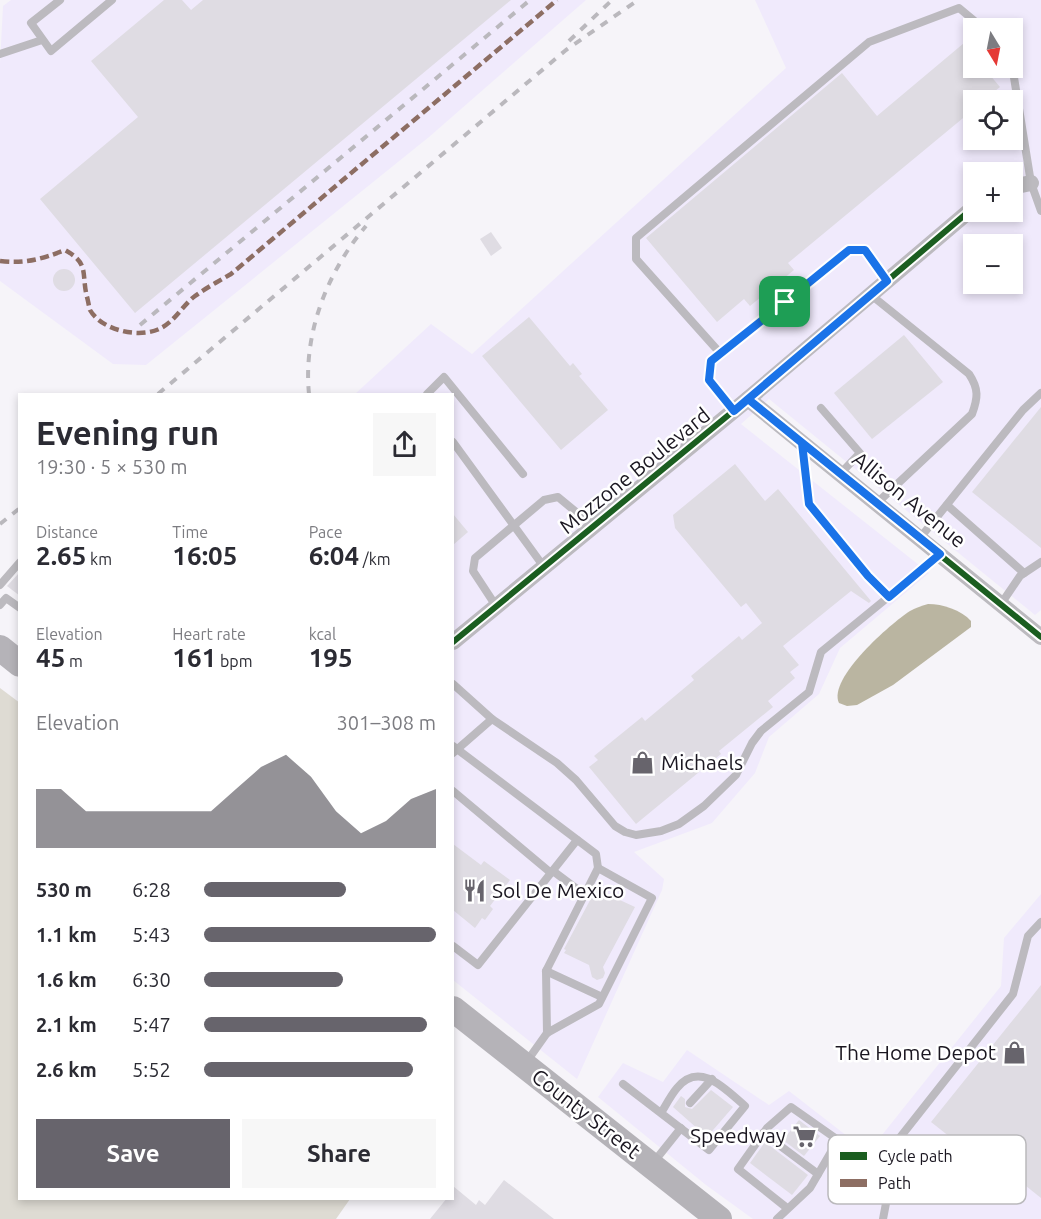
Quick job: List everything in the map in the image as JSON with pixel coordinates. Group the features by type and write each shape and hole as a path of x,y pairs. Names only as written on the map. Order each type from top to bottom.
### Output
{"main road":[{"path":"0,648 18,662"},
{"name":"County Street","path":"454,1010 718,1219"}],"street":[{"name":"Mozzone Boulevard","path":"454,641 734,411 963,216"},
{"name":"Allison Avenue","path":"748,399 1041,637"}],"lane":[{"path":"60,0 31,23 51,51 112,0"},
{"path":"720,353 636,259 636,238 869,42 960,8 972,18"},
{"path":"0,54 42,40"},
{"path":"1015,78 1041,211"},
{"path":"734,411 709,380 711,361 720,353 849,250 865,250 887,281"},
{"path":"871,296 969,374 978,398 972,414 877,504"},
{"path":"428,393 444,377 523,474"},
{"path":"920,538 1023,410 1041,393"},
{"path":"821,408 860,453 840,474"},
{"path":"454,443 544,567"},
{"path":"802,443 809,504 868,576 889,597"},
{"path":"496,606 473,571 474,558 513,525 544,500 558,497 593,526"},
{"path":"947,505 1024,573"},
{"path":"454,685 492,719 557,763 576,780 615,826 636,835 661,831 679,824 704,806 736,776 752,743 761,731 809,692 821,652 940,554"},
{"path":"1001,604 1020,576 1041,562"},
{"path":"18,564 0,586 3,602 18,607"},
{"path":"492,719 454,749 596,854 598,868 546,971 547,1033"},
{"path":"454,792 552,872 585,895"},
{"path":"454,947 478,965 577,840"},
{"path":"524,1065 547,1033 598,1004 652,898 598,868"},
{"path":"902,1135 1013,994 1028,936 1041,922"},
{"path":"546,971 602,997"},
{"path":"623,1084 709,1150 745,1106 712,1078 705,1076 685,1081 677,1088 661,1113"},
{"path":"690,1103 712,1078"},
{"path":"787,1208 738,1168 763,1133 791,1107 831,1135"},
{"path":"673,1122 681,1114"},
{"path":"651,1166 681,1128"},
{"path":"763,1133 818,1174"},
{"path":"777,1219 810,1188 828,1157"},
{"path":"883,1219 886,1204"}],"shaded area":[{"path":"11,0 586,0 429,137 146,365 113,364 0,281 0,64 3,6"},
{"path":"755,0 1041,0 1041,610 1035,615 769,399 741,424 929,573 840,648 819,694 769,737 755,773 712,823 634,852 664,879 662,890 577,1079 454,981 454,393 356,393 431,324 472,354 786,68"},
{"path":"928,604 946,606 957,611 971,621 971,627 893,685 857,705 847,706 839,703 838,693 842,680 863,653 901,617"},
{"path":"0,688 18,702 18,1200 349,1200 336,1219 0,1219"},
{"path":"1041,894 1041,1219 753,1219 706,1185 598,1097 623,1063 663,1082 687,1050 769,1105 789,1091 846,1135 828,1135 828,1204 1026,1204 1026,1135 882,1135 1001,986 1004,938"}],"building":[{"path":"164,0 182,0 191,10 203,0 511,0 135,313 40,199 138,117 91,61"},
{"path":"963,44 963,78 992,78 1000,87 996,90 963,90 963,118 788,263 794,270 750,306 744,299 717,322 646,238 842,73 877,116"},
{"path":"491,232 502,248 491,256 480,239"},
{"path":"64,269 72,272 75,280 72,288 64,291 56,288 53,280 56,272"},
{"path":"529,317 570,366 573,363 582,374 579,376 608,410 561,450 482,356"},
{"path":"904,335 943,382 872,439 834,393"},
{"path":"1041,407 1041,548 972,492"},
{"path":"735,464 765,501 778,489 871,601 869,603 851,591 783,646 799,665 790,672 795,678 768,701 773,707 719,751 721,754 636,824 589,767 598,760 594,756 642,717 645,721 694,680 691,676 739,636 742,640 762,623 746,603 741,607 675,528 673,515"},
{"path":"454,515 468,532 454,544"},
{"path":"18,574 18,594 7,586"},
{"path":"454,845 481,865 484,861 510,880 490,906 493,909 485,920 482,918 475,928 454,911"},
{"path":"596,889 635,907 603,967 605,973 603,978 597,980 592,977 589,965 564,953"},
{"name":"The Home Depot","path":"1041,985 1041,1198 1026,1186 1026,1135 947,1135 931,1122"},
{"path":"711,1090 733,1107 707,1137 673,1107 681,1096 685,1099 685,1107 692,1109"},
{"path":"799,1120 820,1136 804,1156 783,1140"},
{"path":"765,1142 808,1175 792,1195 750,1163"},
{"path":"504,1180 554,1219 430,1219 445,1200 454,1200 454,1187 476,1205 479,1200 485,1205"}],"railway":[{"path":"140,325 530,0"},
{"path":"569,41 612,0"},
{"path":"159,393 566,50 638,0"},
{"path":"309,393 310,349 321,305 340,263 366,226"},
{"path":"0,524 18,510"}],"marked path":[{"path":"0,261 33,260 65,250 73,255 81,265 90,309 103,323 112,328 133,333 161,328 195,296 231,274 557,0"}],"cycle path":[{"path":"454,641 748,399 963,216"},
{"path":"748,399 1041,637"}],"place":[{"name":"Michaels","path":"643,763"},
{"name":"Sol De Mexico","path":"474,891"},
{"name":"The Home Depot","path":"1014,1053"},
{"name":"Speedway","path":"804,1136"}],"route":[{"path":"785,302 711,361 709,380 734,411 748,399 802,443 809,504 868,576 889,597 940,554 748,399 887,281 865,250 849,250 785,302"}]}
